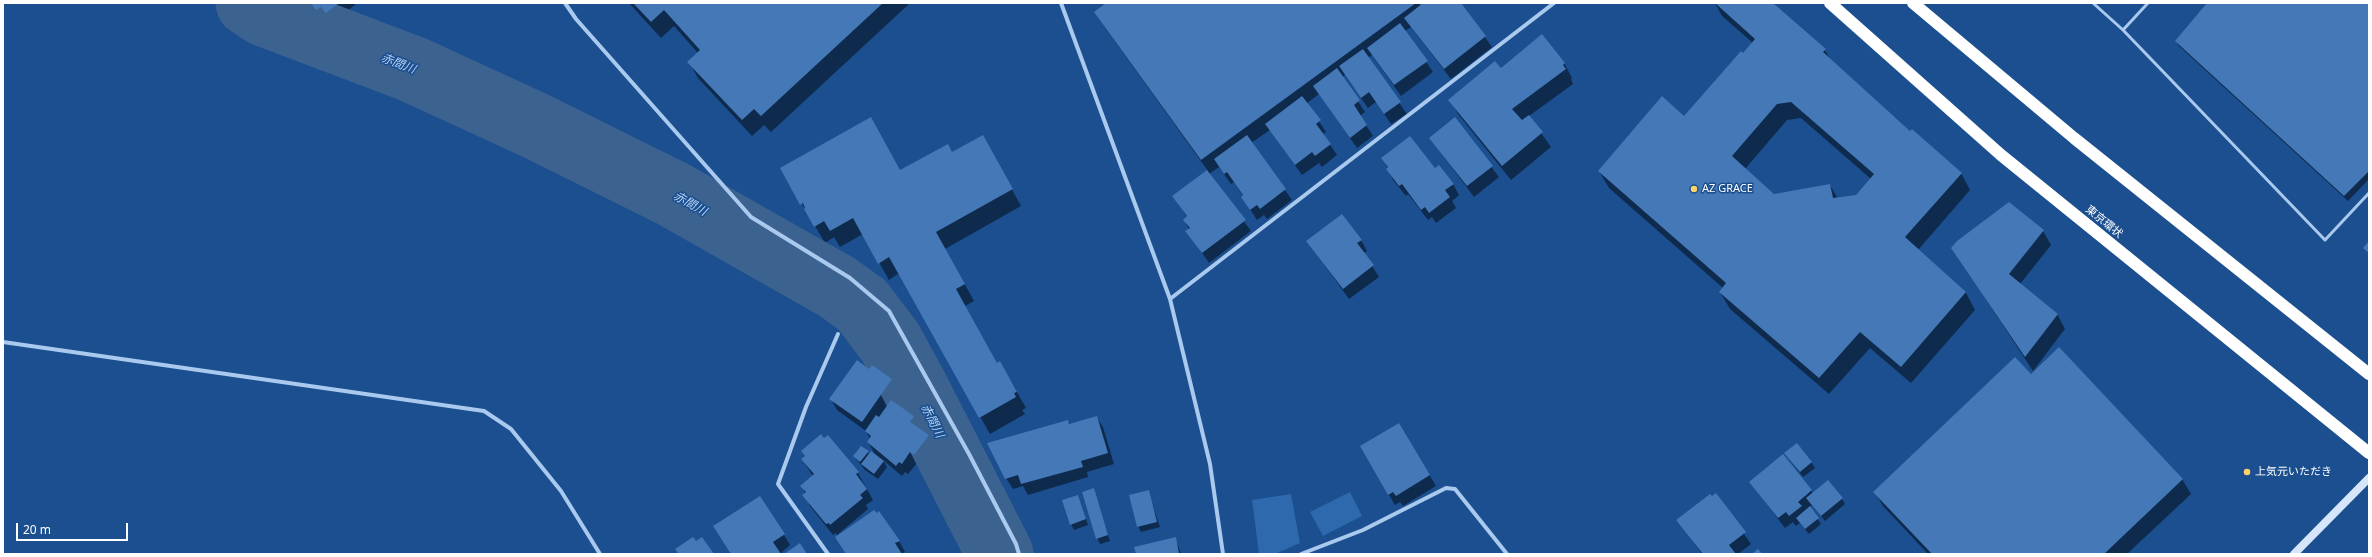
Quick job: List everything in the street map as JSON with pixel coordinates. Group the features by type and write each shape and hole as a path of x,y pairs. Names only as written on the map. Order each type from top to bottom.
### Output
{"highway":[{"name":"東京環状","path":"1830,3 2001,155 2369,453"},
{"path":"1913,3 2074,138 2369,374"}],"street":[{"path":"565,3 576,19 750,217 850,278 889,311 969,454 1016,544 1019,554"},
{"path":"1061,3 1170,299 1210,464 1222,554"},
{"path":"1170,299 1554,3"},
{"path":"828,554 778,484 806,406 838,334"},
{"path":"3,342 484,411 511,430 562,491 600,554"},
{"path":"2294,554 2369,478"},
{"path":"1301,554 1363,530 1446,488 1455,489 1507,554"}],"lane":[{"path":"2093,3 2123,30 2324,240 2369,193"},
{"path":"2123,30 2148,3"}],"shaded area":[{"path":"1350,492 1362,516 1323,536 1310,512"},
{"path":"1291,494 1300,543 1275,554 1259,554 1252,500"}],"building":[{"path":"311,3 339,3 326,13 321,7 316,10"},
{"path":"633,3 883,3 761,116 754,109 742,120 687,62 700,50 664,10 651,22"},
{"path":"1106,3 1416,3 1201,160 1094,12"},
{"path":"1423,3 1461,3 1486,36 1444,69 1404,18"},
{"name":"AZ GRACE","path":"1715,3 1773,3 1826,49 1823,52 1910,131 1912,129 1962,173 1905,237 1966,292 1901,367 1860,332 1819,378 1719,292 1726,283 1598,171 1662,96 1684,116 1741,51 1743,53 1755,39","holes":["1791,102 1874,174 1856,195 1833,198 1830,184 1774,194 1732,156 1777,104"]},
{"path":"2207,3 2369,3 2369,171 2344,196 2175,41"},
{"path":"1400,23 1428,61 1394,85 1367,48"},
{"path":"1542,34 1565,63 1563,65 1566,69 1512,109 1522,120 1529,115 1543,132 1502,166 1448,100 1495,61 1501,68"},
{"path":"1363,49 1401,102 1384,114 1369,92 1361,98 1339,66"},
{"path":"1337,68 1360,100 1354,105 1367,125 1350,138 1313,86"},
{"path":"1302,96 1321,120 1316,124 1331,144 1315,156 1312,152 1295,165 1265,124"},
{"path":"871,117 900,170 948,144 952,152 983,135 1013,189 936,232 965,284 956,289 997,363 1000,361 1017,392 1014,393 1016,397 979,418 889,257 878,264 853,218 830,231 824,221 814,227 804,209 803,203 800,205 780,168"},
{"path":"1455,117 1493,166 1467,186 1429,138"},
{"path":"1247,135 1286,189 1260,209 1257,205 1250,210 1241,197 1243,195 1227,172 1224,174 1214,159"},
{"path":"1410,136 1435,168 1439,165 1454,184 1445,190 1450,197 1429,213 1425,207 1421,210 1402,184 1399,186 1386,169 1388,167 1381,158"},
{"path":"1207,170 1246,220 1202,253 1185,231 1190,228 1183,220 1187,216 1172,196"},
{"path":"2009,202 2044,230 2009,274 2058,314 2025,357 1951,248 1957,241"},
{"path":"1342,214 1362,240 1357,243 1374,265 1343,289 1306,241"},
{"path":"2369,241 2369,253 2363,248"},
{"path":"2059,347 2183,479 2104,554 1932,554 1873,492 2015,357 2031,374"},
{"path":"857,360 869,369 872,365 892,379 862,422 829,399"},
{"path":"891,400 914,416 910,422 929,435 914,455 910,452 902,464 899,462 896,466 867,442 871,436 865,431 876,415 879,417"},
{"path":"1097,416 1108,453 1081,461 1083,467 1021,484 1018,475 1005,479 987,443 1068,420 1069,424"},
{"path":"1399,423 1430,475 1396,496 1393,492 1388,495 1360,446"},
{"path":"821,434 824,438 828,435 859,472 856,474 867,489 860,495 863,498 830,525 829,523 826,524 802,495 806,492 800,486 814,474 801,459 805,456 801,451"},
{"path":"1797,443 1812,462 1800,472 1784,453"},
{"path":"861,446 869,451 860,462 853,456"},
{"path":"871,451 884,461 874,474 861,464"},
{"path":"1783,454 1812,490 1798,502 1802,506 1789,516 1786,512 1778,518 1749,482"},
{"path":"1828,480 1843,498 1821,516 1806,498"},
{"path":"1094,488 1108,535 1096,539 1082,492"},
{"path":"1149,490 1157,522 1137,527 1129,495"},
{"path":"1716,493 1746,532 1729,545 1736,554 1703,554 1676,520 1710,494 1712,496"},
{"path":"1078,495 1086,519 1070,525 1062,500"},
{"path":"760,496 785,534 773,542 781,554 731,554 713,526"},
{"path":"1810,506 1819,518 1805,529 1796,518"},
{"path":"874,510 877,513 879,511 900,541 895,543 902,554 846,554 835,537"},
{"path":"693,537 696,541 702,537 714,554 676,554 678,553 675,549"},
{"path":"1176,537 1179,554 1136,554 1134,547"},
{"path":"800,543 807,554 784,554"},
{"path":"1758,549 1762,554 1752,554"}],"waterway":[{"name":"赤間川","path":"249,3 264,13 412,69 534,125 673,194 837,287 862,305 890,342 1000,554"}],"place":[{"name":"AZ GRACE","path":"1694,189"},
{"name":"上気元いただき","path":"2247,472"}]}
